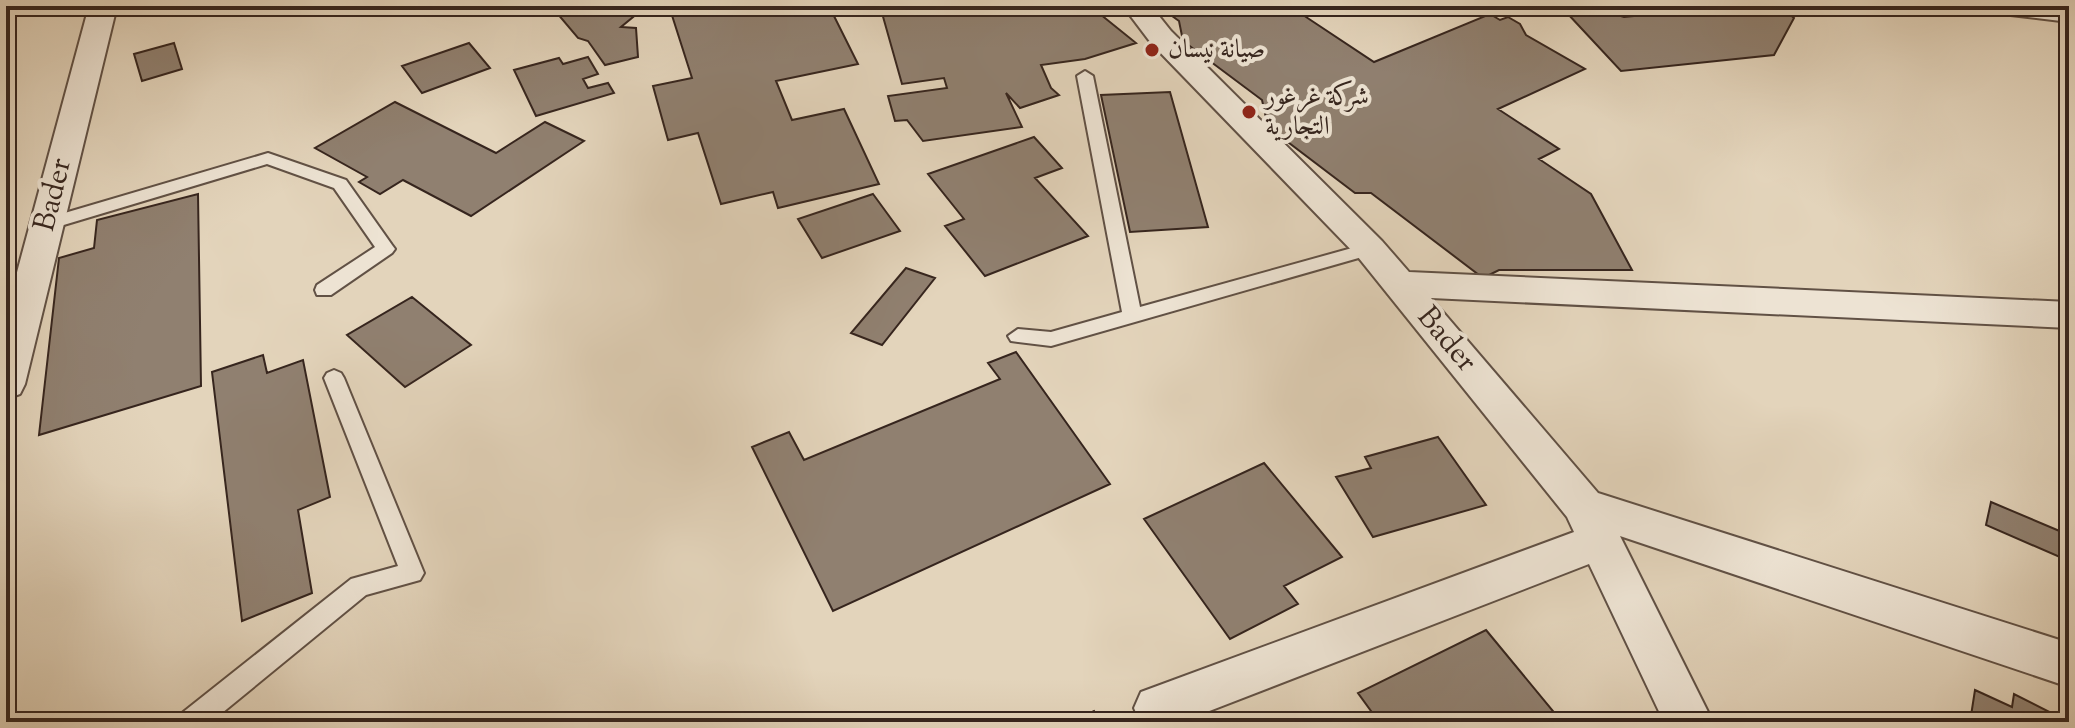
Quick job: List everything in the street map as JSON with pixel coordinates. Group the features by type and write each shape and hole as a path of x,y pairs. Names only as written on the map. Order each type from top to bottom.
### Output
{"street":[{"name":"Bader","path":"6,384 103,6"},
{"name":"Bader","path":"1137,6 1161,37 1370,249 1592,524 1689,722"},
{"path":"2002,6 2069,14"},
{"path":"1400,284 2069,315"},
{"path":"1158,708 1592,524 2069,665"}],"lane":[{"path":"1085,76 1132,316"},
{"path":"47,224 268,158 340,184 386,249 324,290"},
{"path":"1018,336 1051,339 1370,249"},
{"path":"191,722 359,586 412,573 334,378"}],"building":[{"path":"551,6 652,6 652,11 638,13 621,27 636,28 638,57 605,65 588,41 578,38"},
{"path":"669,6 829,6 858,64 776,81 792,120 844,109 879,184 778,208 773,192 721,204 698,133 668,140 653,86 692,78"},
{"path":"880,6 886,9 885,6 1090,6 1136,43 1085,59 1041,65 1051,88 1059,95 1020,108 1006,93 1022,127 923,141 907,120 895,121 888,96 947,88 944,78 902,84"},
{"path":"1187,6 1273,6 1284,13 1294,9 1374,62 1490,14 1500,20 1508,17 1520,24 1526,35 1585,69 1498,109 1559,149 1539,159 1591,194 1632,270 1499,270 1483,278 1371,193 1355,193 1268,127 1262,100 1183,41 1179,21 1168,13"},
{"path":"1735,6 1767,6 1787,12 1794,18 1774,55 1621,71 1567,13 1601,10 1624,17"},
{"path":"174,43 182,69 142,81 134,54"},
{"path":"469,43 490,68 422,93 402,66"},
{"path":"588,57 598,74 583,79 588,88 608,83 614,93 536,116 514,70 559,58 563,64"},
{"path":"1170,92 1208,227 1130,232 1101,95"},
{"path":"395,102 496,153 545,122 584,141 471,216 403,180 380,194 359,182 367,177 315,148"},
{"path":"1034,137 1062,168 1035,178 1088,236 985,276 945,226 964,219 928,174"},
{"path":"198,194 201,386 39,435 59,258 94,248 97,220"},
{"path":"873,194 900,231 822,258 798,219"},
{"path":"906,268 935,278 882,345 851,333"},
{"path":"412,297 471,345 405,387 347,335"},
{"path":"1016,352 1110,484 833,611 752,447 789,432 804,460 1000,379 988,363"},
{"path":"263,355 267,373 303,360 330,497 298,510 312,593 242,621 212,372"},
{"path":"1438,437 1486,505 1373,537 1336,477 1371,468 1365,457"},
{"path":"1264,463 1342,557 1284,586 1298,604 1230,639 1144,519"},
{"path":"1991,502 2069,535 2069,561 1986,525"},
{"path":"1486,630 1562,722 1379,722 1358,693"},
{"path":"1975,690 2012,707 2014,694 2069,722 1970,722"},
{"path":"1094,711 1100,722 1071,722"}],"place":[{"name":"صيانة نيسان","path":"1152,50"},
{"name":"شركة غرغور التجارية","path":"1249,112"}]}
